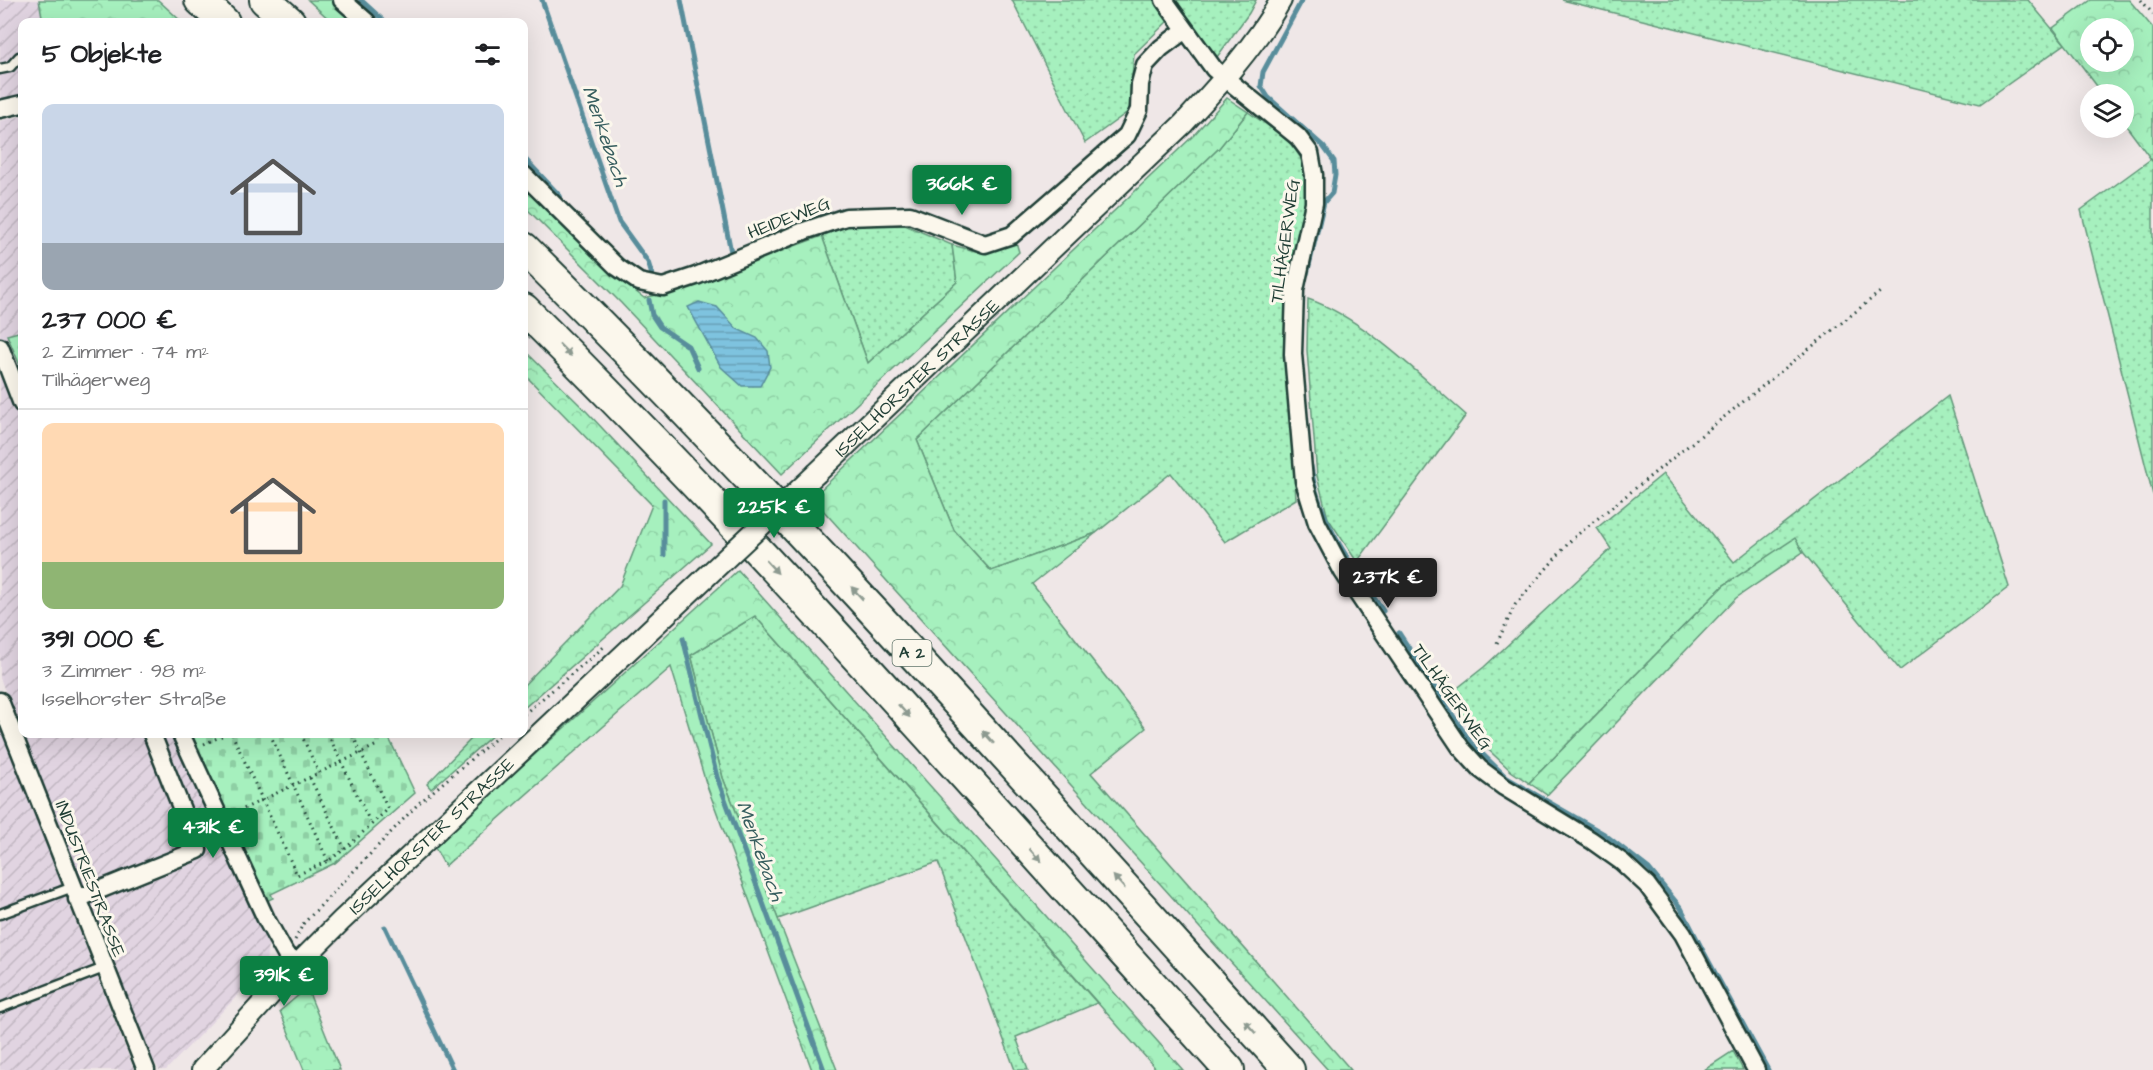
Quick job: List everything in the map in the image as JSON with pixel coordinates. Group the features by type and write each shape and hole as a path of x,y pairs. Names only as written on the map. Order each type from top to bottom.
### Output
{"highway":[{"path":"200,0 220,18"},
{"path":"266,0 286,18"},
{"name":"A 2","path":"528,252 637,360 866,603 1289,1070"},
{"name":"A 2","path":"528,313 608,392 843,643 1228,1070"}],"street":[{"path":"342,0 362,18"},
{"path":"1164,0 1214,69 1226,78"},
{"name":"ISSELHORSTER STRASSE","path":"202,1070 298,964 341,921 1183,124 1226,78 1269,23 1281,0"},
{"name":"HEIDEWEG","path":"528,179 617,267 639,282 663,287 696,276 804,231 846,218 910,215 985,244 1012,235 1127,135 1139,110 1140,84 1145,65 1161,48 1185,30"},
{"name":"TILHÄGERWEG","path":"1226,78 1298,137 1310,153 1314,175 1314,202 1294,290 1293,354 1304,481 1317,523 1343,573 1461,748 1480,770 1591,840 1622,862 1647,885 1683,934 1756,1070"},
{"path":"0,109 18,105"},
{"path":"0,346 18,393"},
{"name":"INDUSTRIESTRASSE","path":"0,701 146,1070"},
{"path":"75,893 198,850 154,738"},
{"path":"183,738 266,919 286,955 298,964"}],"lane":[{"path":"0,69 10,67 18,59"},
{"path":"0,914 75,893"},
{"path":"0,1008 104,968"}],"path":[{"path":"2141,0 2153,14"},
{"path":"1497,643 1515,604 1572,539 1880,292"},
{"path":"202,745 217,738"},
{"path":"234,738 297,875 328,861 345,849 387,809 354,738"},
{"path":"272,738 328,861"},
{"path":"303,738 319,773"},
{"path":"330,738 371,824"},
{"path":"325,901 419,803 496,738"},
{"path":"221,820 377,745"},
{"path":"310,777 345,849"}],"shaded area":[{"path":"0,0 39,0 42,18 18,18 18,98 0,102"},
{"path":"18,117 18,332 7,335 18,361 18,724 0,678 0,121"},
{"path":"0,728 134,1070 0,1070"},
{"path":"24,738 178,738 256,906 268,942 266,966 166,1070 159,1070 142,1039"}],"green space":[{"path":"39,0 158,0 178,18 42,18"},
{"path":"308,0 333,0 353,18 328,18"},
{"path":"1012,0 1157,0 1170,19 1134,54 1129,111 1085,143"},
{"path":"1171,0 1256,0 1217,57 1202,48"},
{"path":"1562,0 2028,0 2065,44 1980,104"},
{"path":"2091,0 2129,0 2153,28 2153,162 2134,136 2134,84 2095,84 2086,72 2134,72 2134,18 2080,18 2080,64 2053,28"},
{"path":"1227,98 1248,112 1219,148 917,440 954,530 991,571 1096,533 1032,584 1146,728 1091,773 1351,1070 1328,1070 812,498 1193,136"},
{"path":"1248,112 1292,145 1309,176 1286,353 1296,499 1225,542 1171,473 1096,533 991,571 954,530 917,440 1219,148"},
{"path":"2151,159 2153,162 2153,495 2081,210"},
{"path":"528,187 609,271 644,298 665,293 822,236 868,363 957,282 952,245 983,253 1016,242 1019,252 782,474 621,303 528,210"},
{"path":"849,225 905,225 952,245 957,282 868,363 822,236"},
{"path":"1308,299 1349,319 1370,334 1411,366 1466,415 1357,562 1328,518 1317,476 1307,350"},
{"path":"18,332 18,361 7,335"},
{"path":"528,354 587,412 711,544 528,704 528,681 620,586 652,505 528,378"},
{"path":"1948,396 2009,587 1900,670 1803,552 1795,539 1724,585 1529,783 1511,771 1476,738 1450,694 1484,667 1611,549 1597,528 1663,474 1734,562"},
{"path":"1795,538 1803,552 1736,598 1547,795 1529,783 1724,585"},
{"path":"738,570 1183,1070 1157,1070 755,616 691,655 723,778 837,1070 812,1070 706,783 671,667 445,866 434,846"},
{"path":"755,616 1097,1003 1016,1037 1028,1070 1015,1070 938,862 778,919 723,778 691,655"},
{"path":"178,738 389,738 415,793 335,863 271,894 273,898 256,906"},
{"path":"472,738 489,738 431,789 427,784"},
{"path":"307,988 340,1070 304,1070 280,1011"},
{"path":"1733,1051 1743,1070 1704,1070"}],"water":[{"path":"699,302 717,307 737,329 757,338 768,351 770,367 760,386 742,386 721,367 688,307"}],"waterway":[{"path":"361,0 381,18"},
{"name":"Menkebach","path":"542,0 619,222 648,262 652,275"},
{"path":"681,0 731,252"},
{"path":"1302,0 1263,72 1261,86 1268,97 1323,146 1334,161 1335,175 1332,193 1324,202 1307,274"},
{"path":"528,162 560,196"},
{"name":"Menkebach","path":"649,300 652,315 660,327 688,346 698,368"},
{"path":"1311,466 1321,506 1329,524 1348,560 1383,611"},
{"name":"Menkebach","path":"664,500 664,555"},
{"path":"1399,633 1471,743 1507,778 1604,834 1649,869 1681,908 1768,1070"},
{"name":"Menkebach","path":"683,638 717,777 824,1070"},
{"path":"385,927 453,1070"}]}
